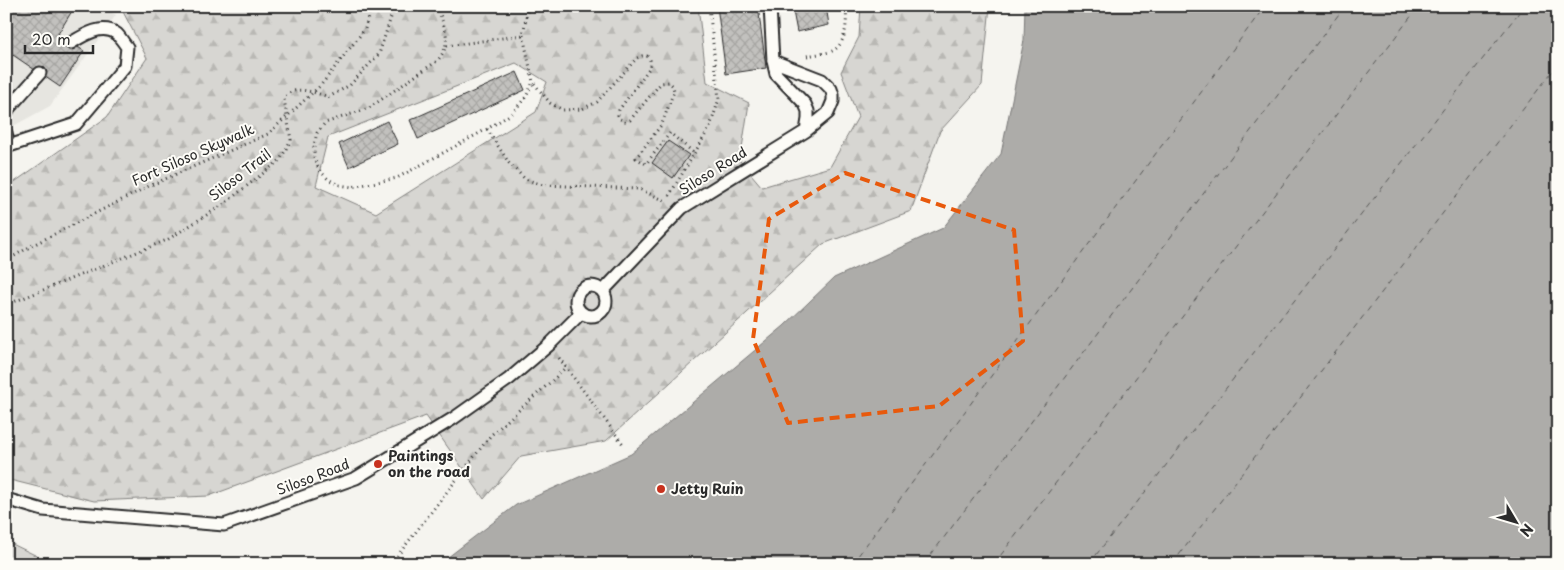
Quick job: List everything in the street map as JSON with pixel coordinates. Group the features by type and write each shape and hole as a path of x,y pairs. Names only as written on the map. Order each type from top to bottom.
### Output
{"lane":[{"path":"770,6 773,61 776,74 805,104 808,111 806,131"},
{"path":"6,133 8,148 76,124 125,66 127,48 116,34 100,29 71,43"},
{"name":"Siloso Road","path":"603,291 682,208 806,131 828,113 833,101 833,95 831,89 822,80 773,61"},
{"path":"6,114 8,108 40,74"},
{"path":"588,286 594,286 603,291 606,304 600,314 587,316 581,313 577,309 576,303 579,291 588,286"},
{"name":"Siloso Road","path":"6,499 44,510 224,525 356,478 454,418 509,379 549,345 581,313"}],"path":[{"name":"Fort Siloso Skywalk","path":"6,261 31,246 150,186 268,134 321,85 365,28 371,6"},
{"name":"Siloso Trail","path":"6,305 167,240 224,204 280,160 291,140 284,98 287,93 296,89 329,97 350,85 379,54 392,6"},
{"path":"437,6 447,37 443,54 437,61 369,108 325,123 317,133 314,145 314,158 319,170 328,179 339,185 352,187 397,178 487,130 512,114 526,97 533,82"},
{"path":"528,6 524,35 533,82 550,103 563,110 582,109 597,102 637,58 647,56 650,60 650,67 619,110 618,115 620,119 630,120 661,83 669,82 674,91 662,124 636,158 646,164 670,133 694,153"},
{"path":"666,201 710,127 719,99 709,6"},
{"path":"794,69 806,56 832,51 840,44 844,36 846,6"},
{"path":"446,46 524,35"},
{"path":"487,130 510,163 525,179 544,185 639,190 682,208"},
{"path":"549,345 623,444"},
{"path":"391,564 491,435 566,367"}],"highlighted area":[{"path":"845,173 1014,230 1023,341 939,406 788,423 753,339 769,219"}],"shaded area":[{"path":"6,6 100,6 116,15 50,106 6,130"},
{"path":"1025,6 1558,6 1558,564 439,564 516,505 631,454 784,326 834,278 943,228 1001,154 1024,40"}],"green space":[{"path":"120,6 698,6 707,82 749,103 740,161 762,187 830,167 858,117 841,72 859,37 861,6 990,6 982,85 940,131 911,211 823,244 606,441 521,456 484,499 426,416 209,496 94,501 6,479 6,188 107,117 147,58","holes":["516,63 547,82 536,112 376,213 316,186 328,137"]},
{"path":"6,541 37,556 37,564 6,564"}],"building":[{"path":"6,6 75,6 58,34 84,51 60,87 13,55 6,63"},
{"path":"717,6 758,6 766,68 726,74"},
{"path":"792,6 826,6 829,25 797,32"},
{"path":"517,72 525,90 418,139 410,120"},
{"path":"387,121 398,144 349,167 339,144"},
{"path":"668,141 689,155 673,178 652,163"}],"ferry route":[{"path":"852,564 1265,6"},
{"path":"924,564 1345,6"},
{"path":"994,564 1419,6"},
{"path":"1089,564 1524,6"},
{"path":"1172,564 1558,64"}],"place":[{"name":"Paintings on the road","path":"378,464"},
{"name":"Jetty Ruin","path":"661,489"}]}
